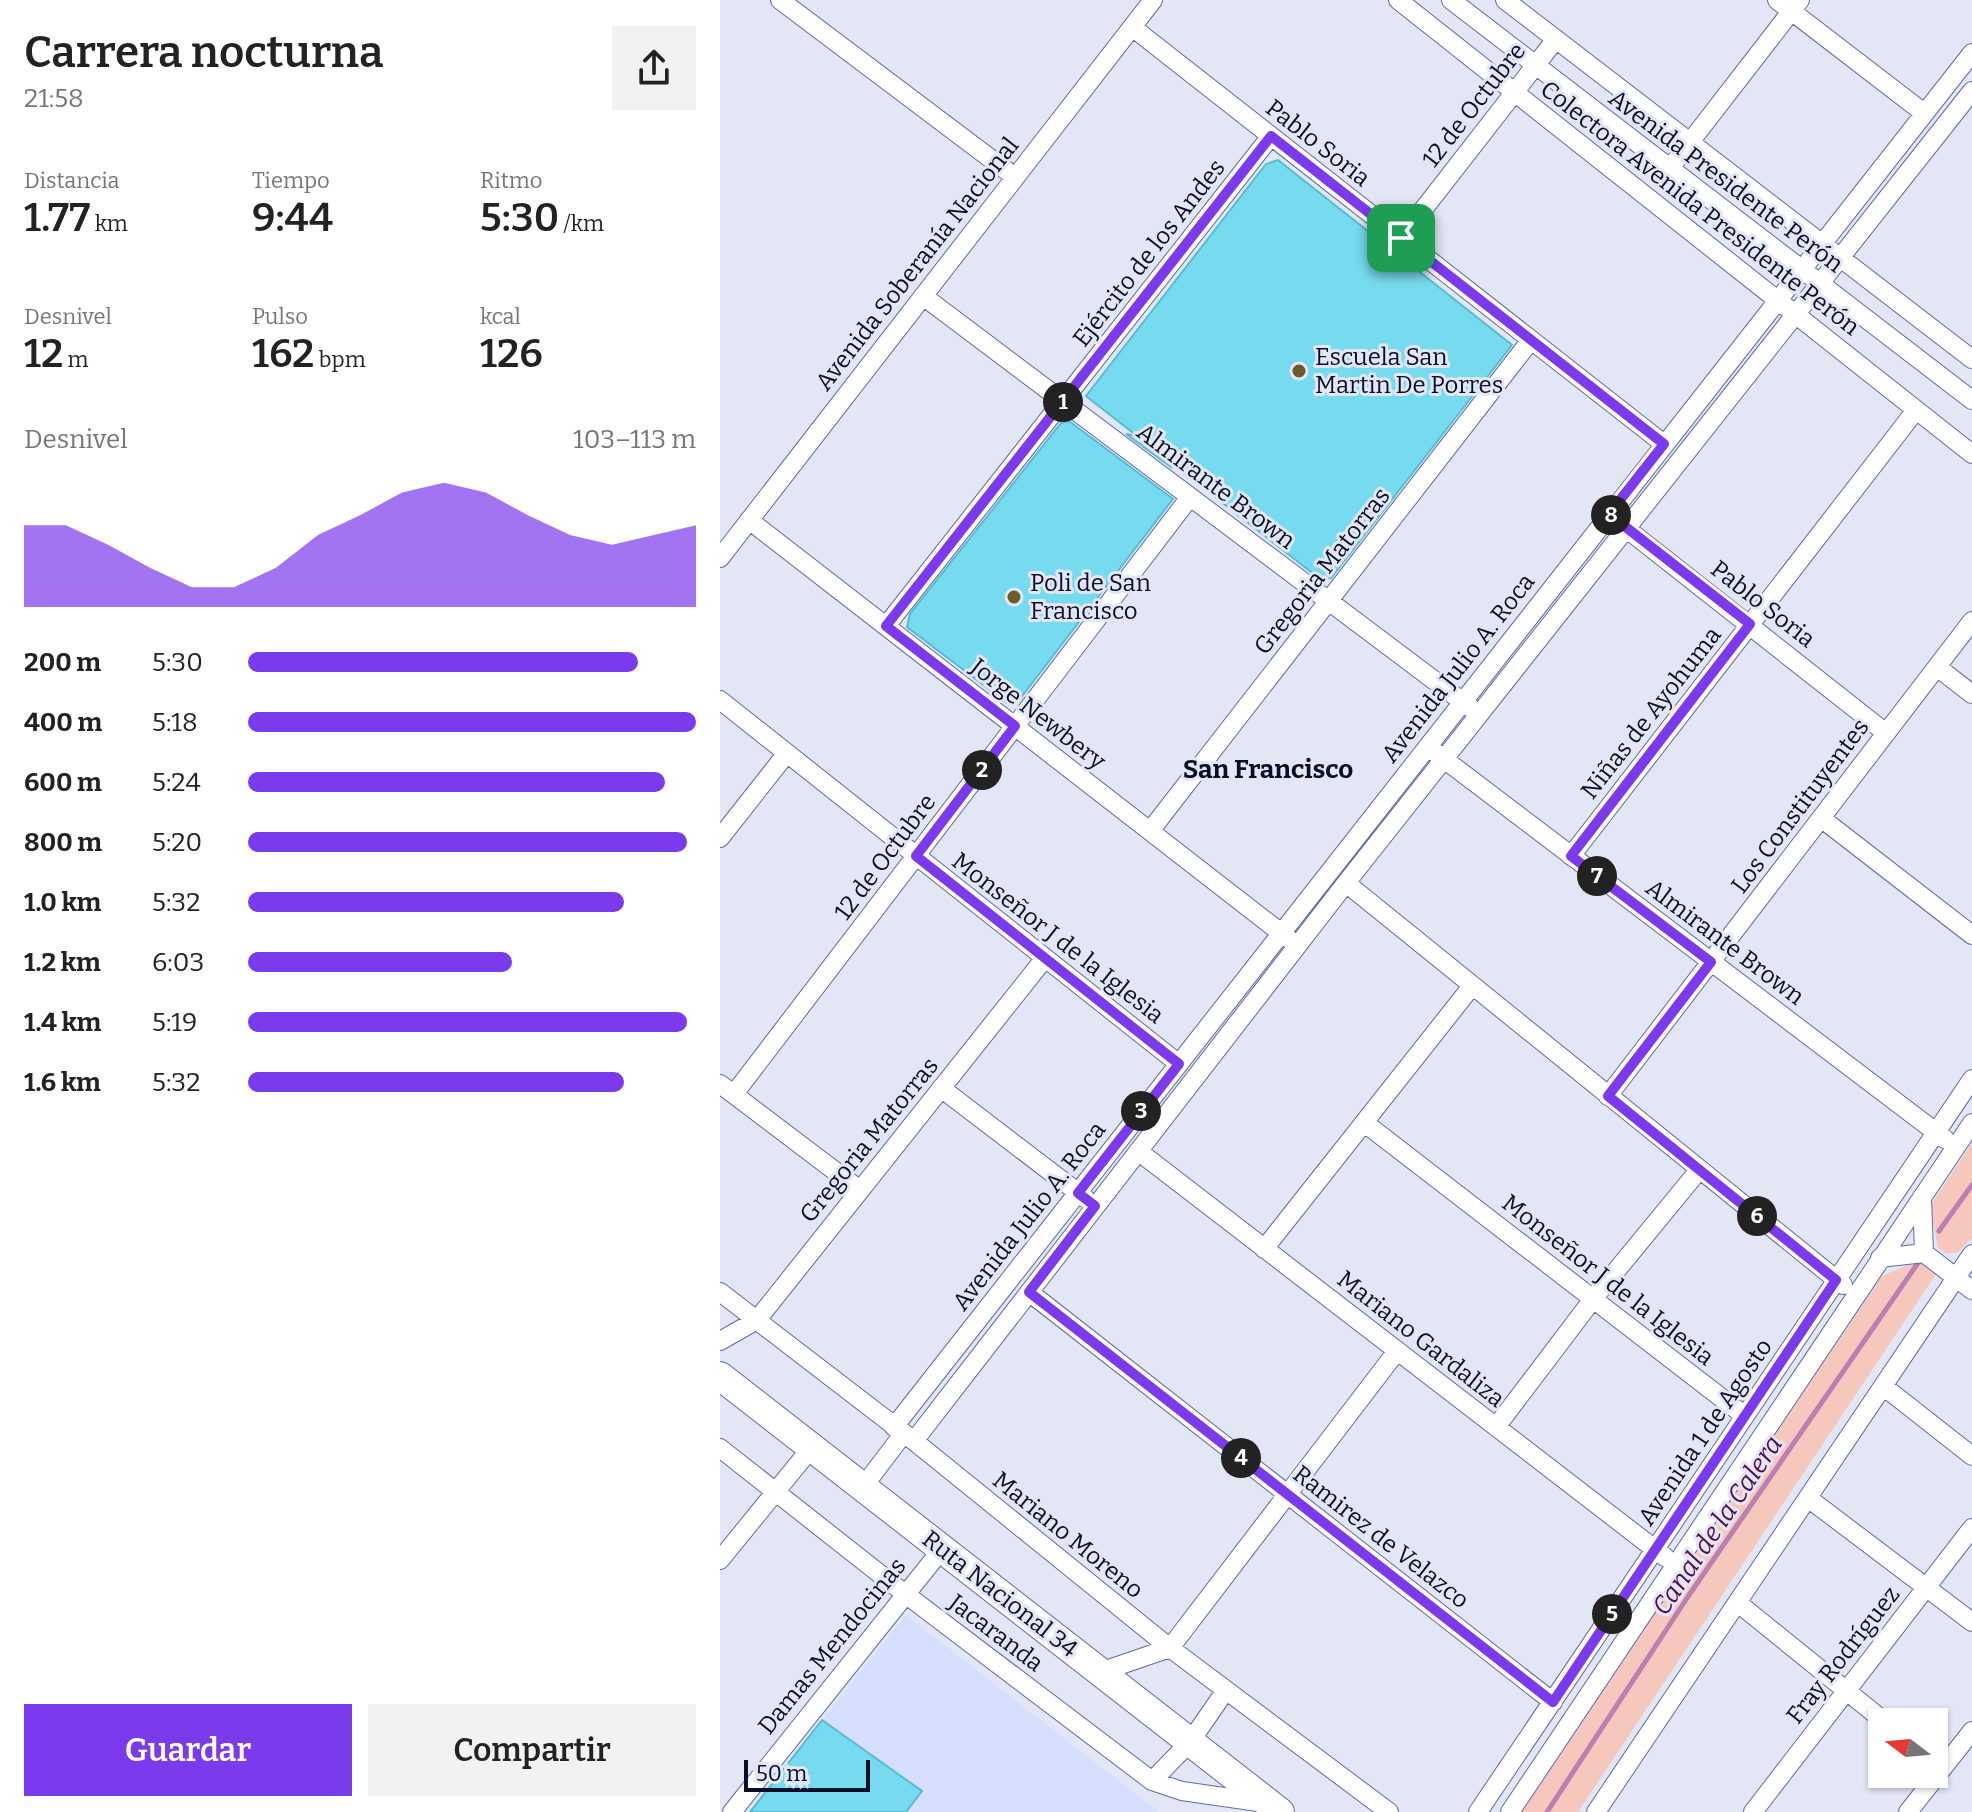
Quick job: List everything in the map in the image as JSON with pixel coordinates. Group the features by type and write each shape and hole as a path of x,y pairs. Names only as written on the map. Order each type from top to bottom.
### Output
{"highway":[{"name":"Ruta Nacional 34","path":"720,1376 1274,1808"}],"street":[{"path":"780,0 1015,177"},
{"name":"Avenida Soberanía Nacional","path":"720,558 1153,0"},
{"name":"Colectora Avenida Presidente Perón","path":"1398,0 1972,454"},
{"name":"Avenida Presidente Perón","path":"1451,0 1972,400"},
{"name":"Avenida Presidente Perón","path":"1505,0 1971,357"},
{"path":"1670,168 1789,4 1924,113"},
{"name":"Pablo Soria","path":"1132,27 1664,444"},
{"name":"12 de Octubre","path":"1401,238 1556,39"},
{"name":"Avenida Julio A. Roca","path":"904,1434 1078,1193 1972,53"},
{"name":"Avenida Julio A. Roca","path":"904,1434 1029,1292 1346,883 1972,91"},
{"name":"Ejército de los Andes","path":"886,626 1271,136"},
{"name":"Almirante Brown","path":"923,296 1479,715"},
{"name":"Gregoria Matorras","path":"1150,831 1531,340"},
{"path":"1950,383 1971,357"},
{"name":"Niñas de Ayohuma","path":"1571,856 1916,410"},
{"name":"12 de Octubre","path":"727,1089 916,856 1190,497"},
{"name":"Pablo Soria","path":"1609,514 1886,733"},
{"name":"Jorge Newbery","path":"749,520 1298,945"},
{"name":"Los Constituyentes","path":"1608,1096 1972,621"},
{"path":"1937,667 1972,694"},
{"name":"Monseñor J de la Iglesia","path":"720,700 1179,1064"},
{"name":"Almirante Brown","path":"1427,747 1956,1147"},
{"path":"720,838 787,753"},
{"path":"1821,818 1972,935"},
{"path":"1346,883 1855,1294"},
{"name":"Gregoria Matorras","path":"720,1341 757,1320 1045,958"},
{"path":"1264,1249 1366,1124 1472,986"},
{"name":"Avenida 1 de Agosto","path":"1478,1812 1972,1079"},
{"path":"941,1088 1095,1206"},
{"path":"727,1089 860,1190"},
{"name":"Avenida 1 de Agosto","path":"1510,1812 1972,1123"},
{"name":"Monseñor J de la Iglesia","path":"1366,1124 1745,1416"},
{"name":"Mariano Gardaliza","path":"1138,1151 1675,1565"},
{"path":"1496,1427 1593,1299 1699,1170"},
{"path":"1922,1197 1924,1253"},
{"path":"1880,1258 1924,1253 1972,1290"},
{"path":"1596,1812 1972,1254"},
{"name":"Mariano Moreno","path":"720,1292 904,1434 1170,1648 1389,1812"},
{"name":"Ramirez de Velazco","path":"1029,1292 1553,1702"},
{"path":"1100,1672 1170,1648 1397,1351"},
{"path":"1883,1386 1972,1456"},
{"path":"863,1487 904,1434"},
{"path":"720,1560 812,1447"},
{"name":"Jacaranda","path":"720,1448 904,1593 1152,1781 1182,1791 1274,1808"},
{"path":"1808,1498 1972,1622"},
{"name":"Fray Rodríguez","path":"1753,1812 1972,1528"},
{"name":"Damas Mendocinas","path":"732,1812 942,1549"},
{"path":"1738,1603 1868,1708"},
{"path":"1152,1781 1190,1742 1226,1690"},
{"path":"1948,1755 1972,1731"},
{"path":"1908,1812 1923,1788"}],"shaded area":[{"path":"1972,1143 1972,1238 1958,1252 1947,1254 1938,1248 1930,1206"},
{"path":"1920,1260 1936,1274 1578,1812 1519,1812 1882,1276"},
{"path":"906,1615 1159,1812 906,1812 921,1790 822,1720"}],"building":[{"name":"Escuela San Martin De Porres","path":"1278,160 1512,345 1331,578 1320,579 1170,462 1171,467 1126,434 1137,436 1086,396 1266,164"},
{"name":"Poli de San Francisco","path":"1069,421 1173,499 1020,699 1007,703 907,627 910,614 1061,423"},
{"path":"822,1720 922,1791 906,1812 750,1812"}],"waterway":[{"name":"Canal de la Calera","path":"1939,1231 1972,1185"},
{"name":"Canal de la Calera","path":"1547,1812 1689,1595 1920,1260"}],"place":[{"name":"Escuela San Martin De Porres","path":"1299,371"},
{"name":"Poli de San Francisco","path":"1014,597"}],"district":[{"name":"San Francisco","path":"1268,769"}],"route":[{"path":"1271,136 1401,238 1664,444 1609,514 1750,624 1571,856 1711,962 1608,1096 1836,1280 1553,1702 1029,1292 1095,1206 1078,1193 1179,1064 916,856 1015,726 886,626 1271,136"}]}
